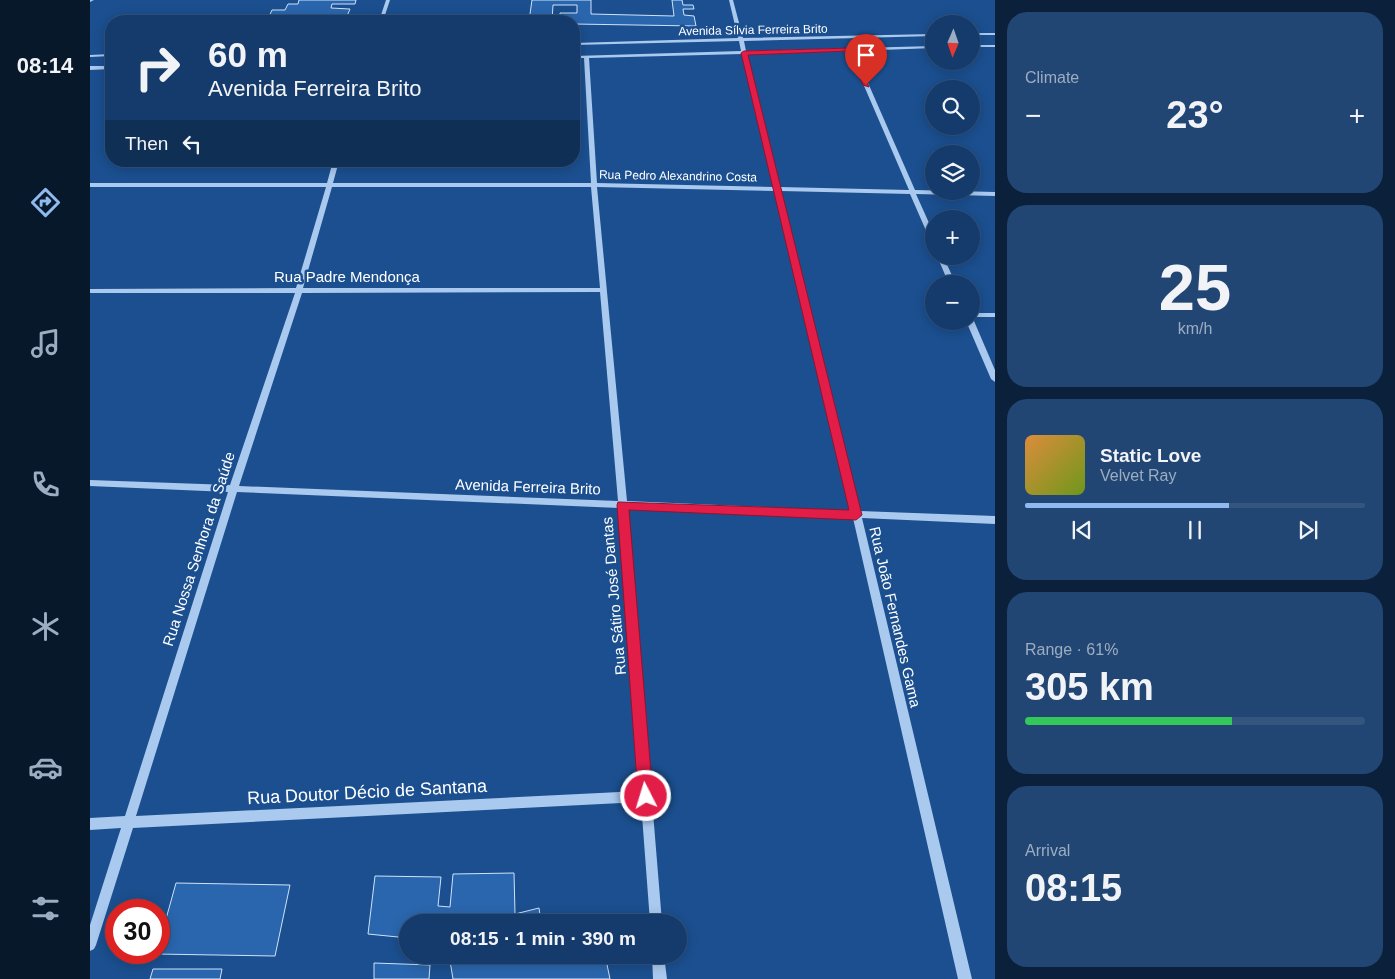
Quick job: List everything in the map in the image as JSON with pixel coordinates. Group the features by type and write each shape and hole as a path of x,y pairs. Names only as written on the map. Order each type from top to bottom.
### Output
{"street":[{"path":"383,15 388,0"},
{"name":"Rua João Fernandes Gama","path":"731,0 856,515 965,979"},
{"path":"980,34 995,34"},
{"name":"Avenida Sílvia Ferreira Brito","path":"580,44 925,35"},
{"path":"980,46 995,46"},
{"name":"Avenida Sílvia Ferreira Brito","path":"580,57 925,47"},
{"path":"851,49 925,222"},
{"path":"90,56 105,55"},
{"name":"Rua Sátiro José Dantas","path":"586,57 594,186 655,914"},
{"path":"90,68 105,68"},
{"name":"Rua Nossa Senhora da Saúde","path":"90,945 233,490 299,291 334,167"},
{"name":"Rua Pedro Alexandrino Costa","path":"90,185 594,186 995,194"},
{"name":"Rua Padre Mendonça","path":"90,291 604,290"},
{"path":"980,315 995,315"},
{"path":"974,330 995,379"},
{"name":"Avenida Ferreira Brito","path":"90,483 995,520"},
{"name":"Rua Doutor Décio de Santana","path":"90,824 646,796"},
{"path":"659,964 660,979"}],"building":[{"path":"299,0 356,0 355,4 332,4 331,8 350,9 348,15 270,15 272,10 285,10 288,4 298,4"},
{"path":"532,0 591,0 591,14 674,16 672,0 682,0 683,5 693,5 694,9 683,9 684,15 694,16 696,26 580,24 580,15 560,15 560,13 577,13 577,5 553,5 552,15 530,15"},
{"path":"514,873 515,914 399,914 399,937 368,934 375,876 441,877 438,906 450,907 453,874"},
{"path":"176,883 290,885 275,956 170,954 170,905"},
{"path":"539,908 540,914 515,914"},
{"path":"374,963 430,965 429,979 374,979"},
{"path":"450,964 607,964 610,979 453,979"},
{"path":"153,969 222,969 220,979 150,979"}],"route":[{"path":"646,796 622,505 856,515 744,53 851,49 866,85"}]}
